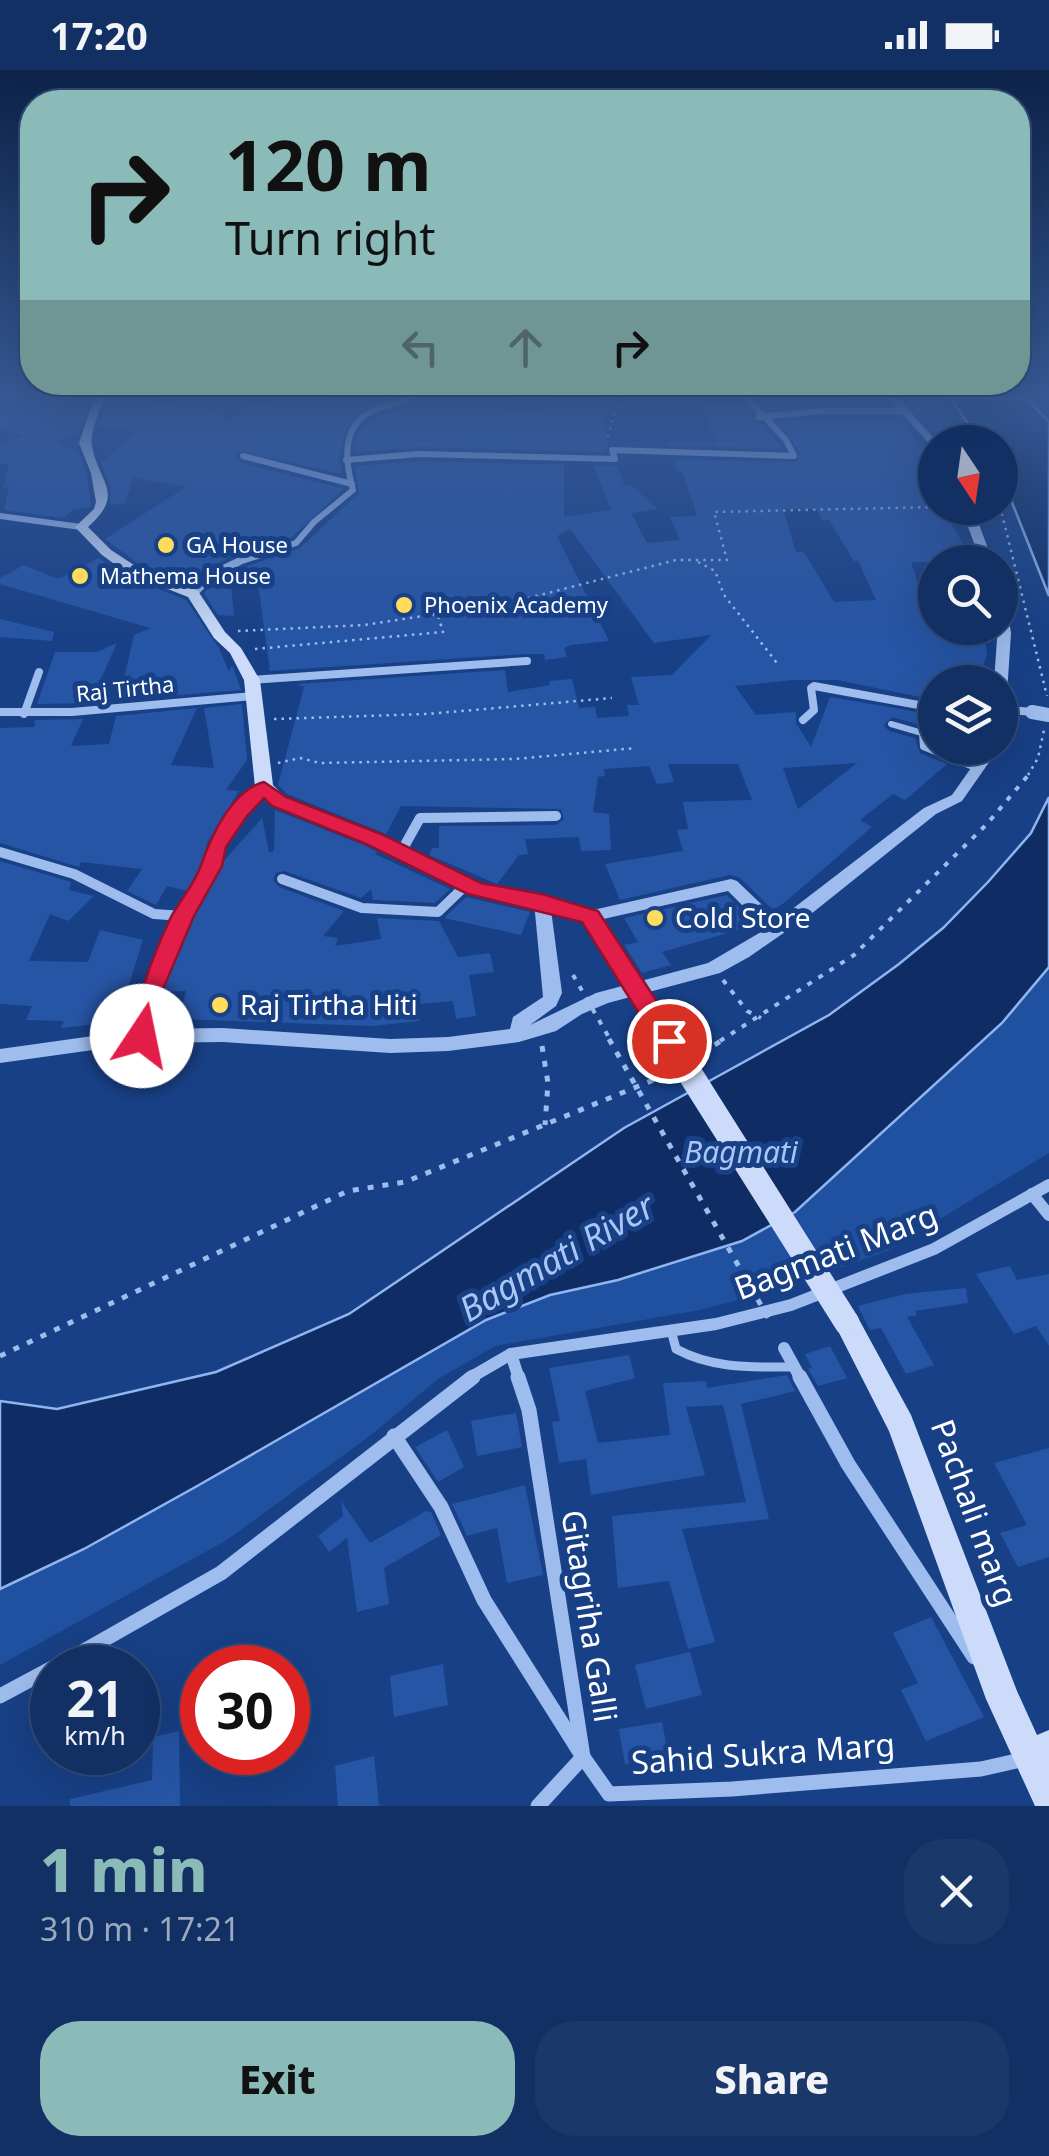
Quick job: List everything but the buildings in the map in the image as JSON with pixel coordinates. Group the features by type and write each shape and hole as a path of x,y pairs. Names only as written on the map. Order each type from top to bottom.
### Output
{"main road":[{"path":"98,479 100,510 81,527 105,555 140,578 193,594 219,635 236,650 252,680 264,788 279,802 401,852 475,889 590,916"},
{"name":"Pachali marg","path":"590,916 872,1366 902,1425 1003,1699 1040,1752 1049,1798"}],"street":[{"path":"333,479 352,484"},
{"path":"193,594 215,572 244,559 287,550 353,490 351,479"},
{"path":"0,516 81,527"},
{"path":"252,680 527,661"},
{"path":"24,714 39,672"},
{"path":"803,720 814,710 811,688 822,686 918,705"},
{"name":"Raj Tirtha","path":"0,712 24,714 253,696"},
{"path":"1018,710 1049,715"},
{"path":"0,1056 142,1036 223,1036 390,1046 529,1032 603,998 714,968 777,929 930,811 957,798 981,765"},
{"path":"142,1036 152,989 182,916 212,866 220,840 240,811 264,788"},
{"path":"401,852 420,818 556,816"},
{"path":"0,852 74,874 154,914 182,916"},
{"path":"282,880 362,908 438,912 464,887 450,877"},
{"path":"590,916 730,885 777,929"},
{"path":"529,1032 520,1022 552,1000 555,988 544,938 542,902"},
{"name":"Bagmati Marg","path":"512,1354 716,1324 791,1305 934,1249 1049,1185"},
{"path":"1032,1194 1049,1214"},
{"path":"784,1348 898,1545 1003,1699"},
{"path":"94,1645 220,1574 464,1381 512,1354"},
{"name":"Gitagriha Galli","path":"512,1354 528,1410 583,1757"},
{"name":"Gitagriha Galli","path":"394,1436 441,1507 484,1600 583,1757"},
{"path":"0,1696 30,1680"},
{"name":"Sahid Sukra Marg","path":"583,1757 609,1800 981,1769 1040,1752"},
{"path":"538,1806 583,1757"}],"lane":[{"path":"891,724 922,733 923,747 978,770"},
{"path":"671,1330 676,1349 698,1362 730,1367 795,1367"}],"path":[{"path":"219,635 244,630 364,625 509,603 646,566 727,560 714,512 918,507"},
{"path":"695,560 715,571 724,595 776,663"},
{"path":"236,650 442,632 436,612"},
{"path":"255,722 309,716 339,719 427,714 612,698"},
{"path":"264,766 300,758 320,764 515,759 636,748"},
{"path":"714,968 746,1011 761,1018"},
{"path":"574,975 770,1321"},
{"path":"529,1032 548,1083 544,1125"}],"shaded area":[{"path":"1049,967 1049,1153 887,1251 779,1289 700,1310 495,1346 438,1379 371,1435 227,1540 30,1645 0,1665 0,1589 84,1549 486,1319 550,1295 619,1280 742,1241 795,1212 1002,1023"}],"water":[{"path":"1018,479 1049,479 1049,596 1018,518"},
{"name":"Bagmati","path":"1049,797 1049,967 1002,1023 795,1212 742,1241 618,1280 550,1295 486,1320 84,1549 0,1589 0,1401 57,1409 216,1372 349,1314 624,1128 829,1015 899,964 943,928 988,882 1031,833"}],"place":[{"name":"GA House","path":"166,545"},
{"name":"Mathema House","path":"80,576"},
{"name":"Phoenix Academy","path":"404,605"},
{"name":"Cold Store","path":"655,918"},
{"name":"Raj Tirtha Hiti","path":"220,1005"}],"route":[{"path":"142,1036 152,989 182,916 212,866 216,847 240,811 264,788 279,802 374,839 475,889 590,916 669,1041"}],"water label":[{"name":"Bagmati River","path":"557,1258"}]}
